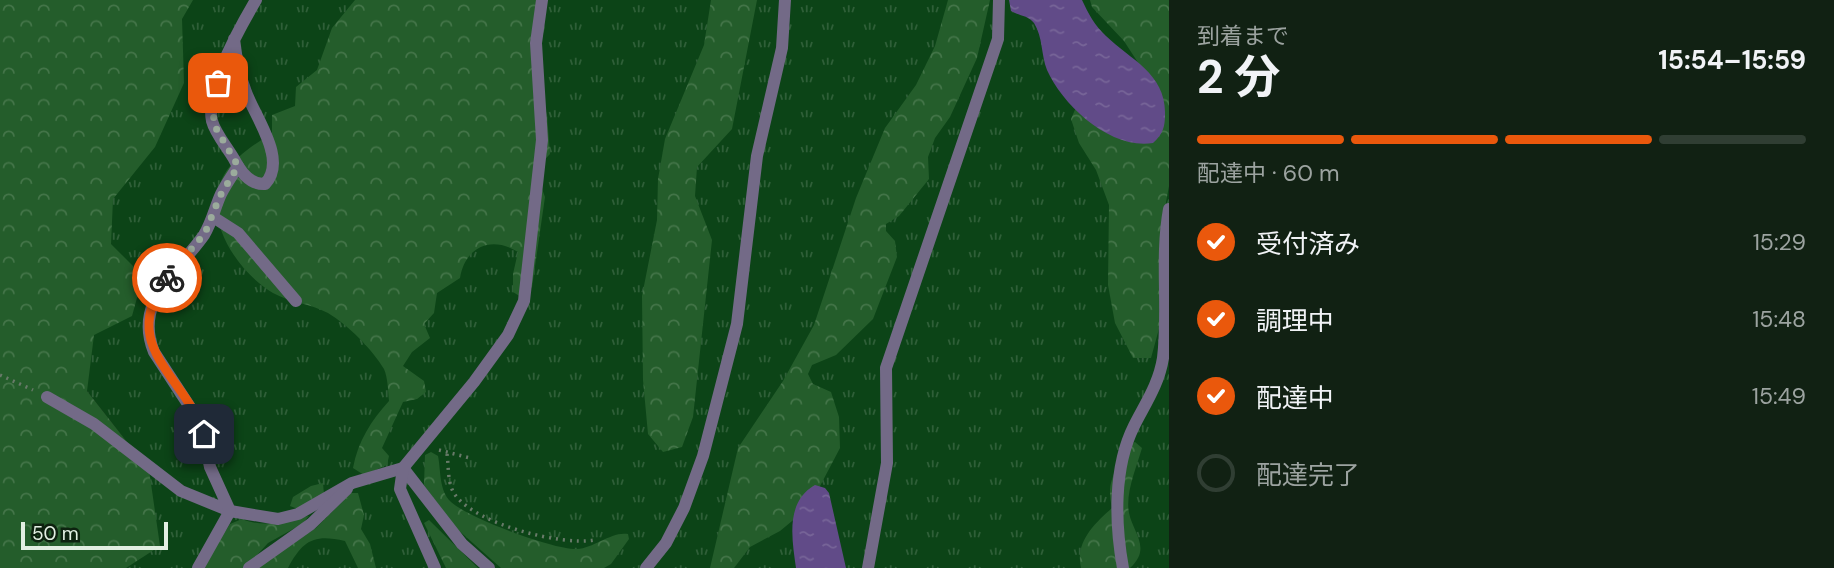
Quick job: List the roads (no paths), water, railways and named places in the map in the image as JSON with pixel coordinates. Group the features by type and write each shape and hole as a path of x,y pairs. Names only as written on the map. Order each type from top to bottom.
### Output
{"lane":[{"path":"234,39 245,90 272,158 272,174 265,184 258,185 250,180 238,166 213,123 212,112 218,83 234,39 256,0"},
{"path":"47,397 94,424 181,491 230,511 278,519 299,514 352,483 403,468 425,444 508,335 524,301 542,140 536,43 542,0"},
{"path":"648,567 666,543 684,508 704,456 737,324 757,156 782,48 785,0"},
{"path":"867,568 887,463 886,368 998,39 999,0"},
{"path":"230,511 210,467 201,424 154,352 147,329 151,307 160,287 205,233 220,196 238,166"},
{"path":"1163,358 1169,209"},
{"path":"212,218 238,233 296,301"},
{"path":"1123,568 1117,506 1124,453 1132,429 1157,382 1169,335"},
{"path":"403,468 400,489 435,568"},
{"path":"403,468 462,544 489,568"},
{"path":"249,568 311,524 352,483"},
{"path":"198,568 230,511"}],"water":[{"path":"1009,0 1082,0 1102,32 1145,69 1160,88 1165,119 1163,130 1156,140 1153,143 1137,143 1121,140 1090,123 1076,111 1054,84 1047,70 1034,23 1029,18 1011,11"},
{"path":"815,485 825,488 829,493 846,568 796,568 792,533 795,511 805,492"}]}
